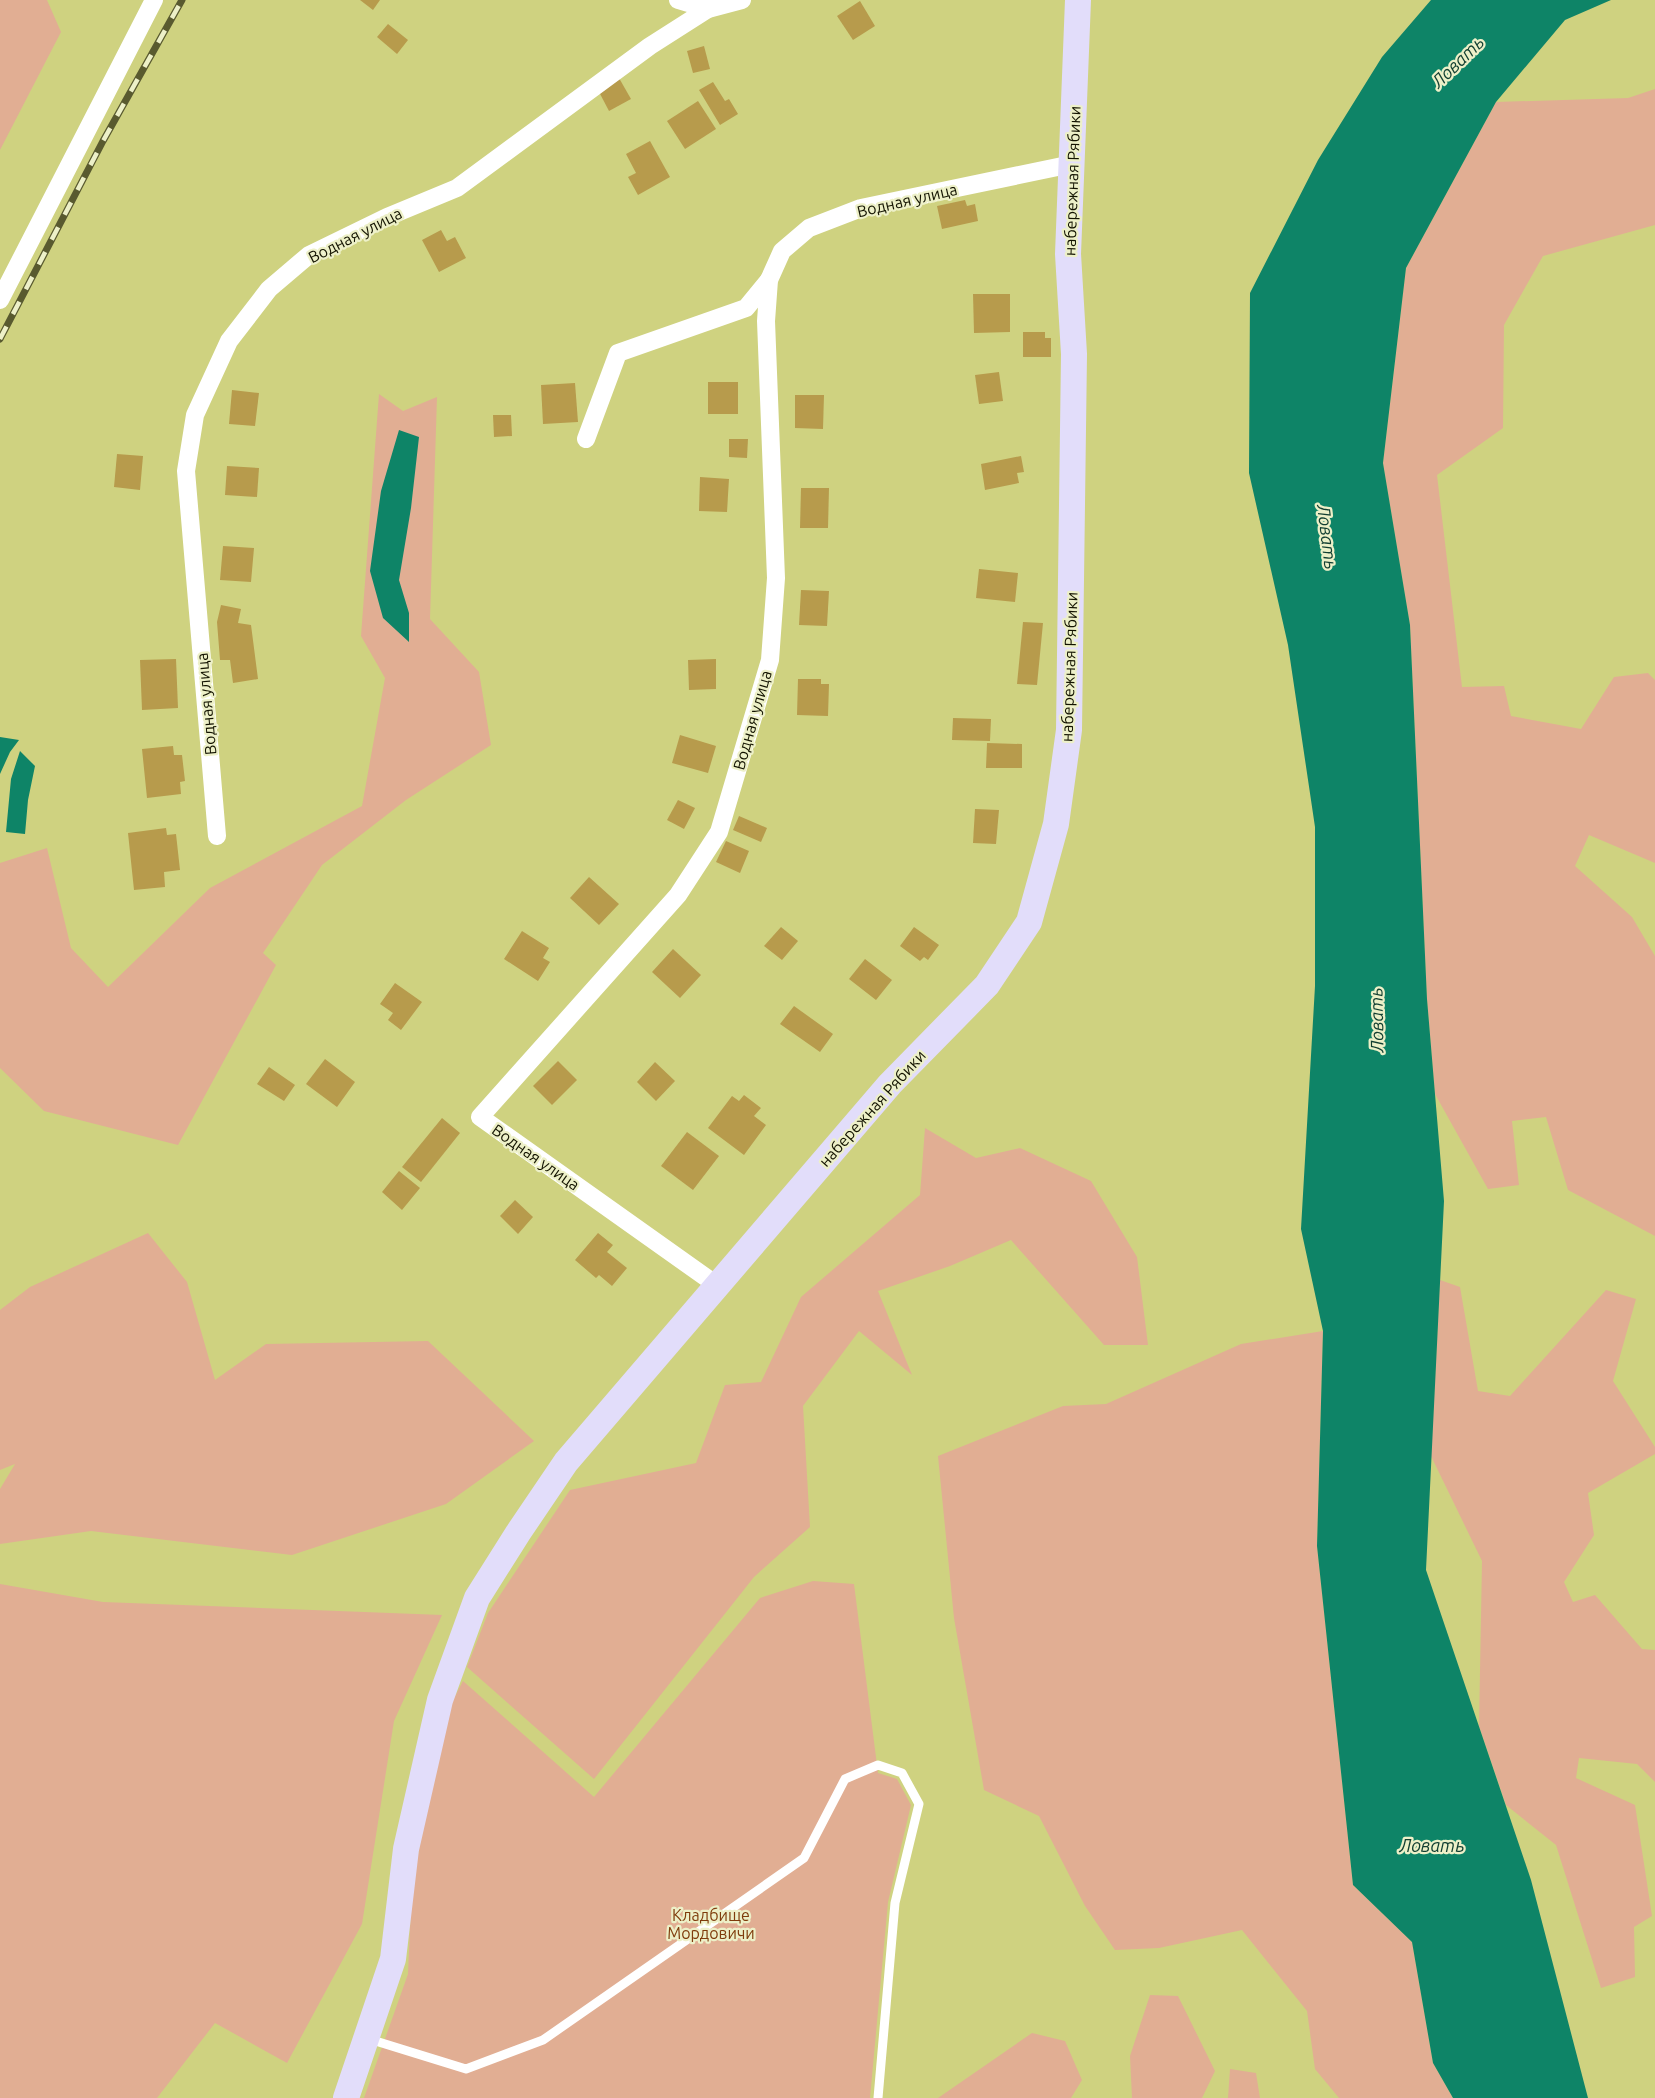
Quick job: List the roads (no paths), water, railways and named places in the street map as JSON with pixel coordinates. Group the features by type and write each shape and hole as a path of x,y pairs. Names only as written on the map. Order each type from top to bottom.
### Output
{"street":[{"path":"0,300 154,0"},
{"path":"678,0 708,9"},
{"name":"Водная улица","path":"217,836 186,471 195,415 229,341 269,289 309,255 387,217 457,188 650,46 708,9 742,0"},
{"name":"набережная Рябики","path":"346,2098 393,1959 406,1849 440,1700 477,1598 566,1462 890,1084 987,985 1029,922 1056,824 1069,730 1074,354 1068,254 1078,0"},
{"name":"Водная улица","path":"718,1286 480,1117 678,895 719,831 770,660 776,578 766,321 769,280 782,252 809,228 861,208 1072,164"},
{"path":"586,440 618,353 746,308 769,280"}],"lane":[{"path":"367,2038 466,2069 543,2040 804,1858 845,1779 878,1765 902,1773 919,1804 895,1904 878,2098"}],"water":[{"name":"Ловать","path":"1431,0 1611,0 1565,20 1496,102 1406,268 1383,463 1410,625 1427,999 1444,1201 1426,1570 1531,1880 1588,2098 1453,2098 1433,2063 1412,1942 1353,1885 1317,1546 1323,1331 1301,1229 1315,986 1315,827 1288,645 1249,473 1250,293 1318,160 1382,57"},
{"path":"399,430 419,437 411,508 399,580 409,613 409,642 383,618 370,571 381,491"},
{"path":"0,737 19,740 10,752 0,774"},
{"path":"20,751 35,766 28,800 25,834 6,832 11,779"}],"railway":[{"path":"0,339 103,141 182,0"}],"park label":[{"name":"Кладбище Мордовичи","path":"711,1924"}]}
